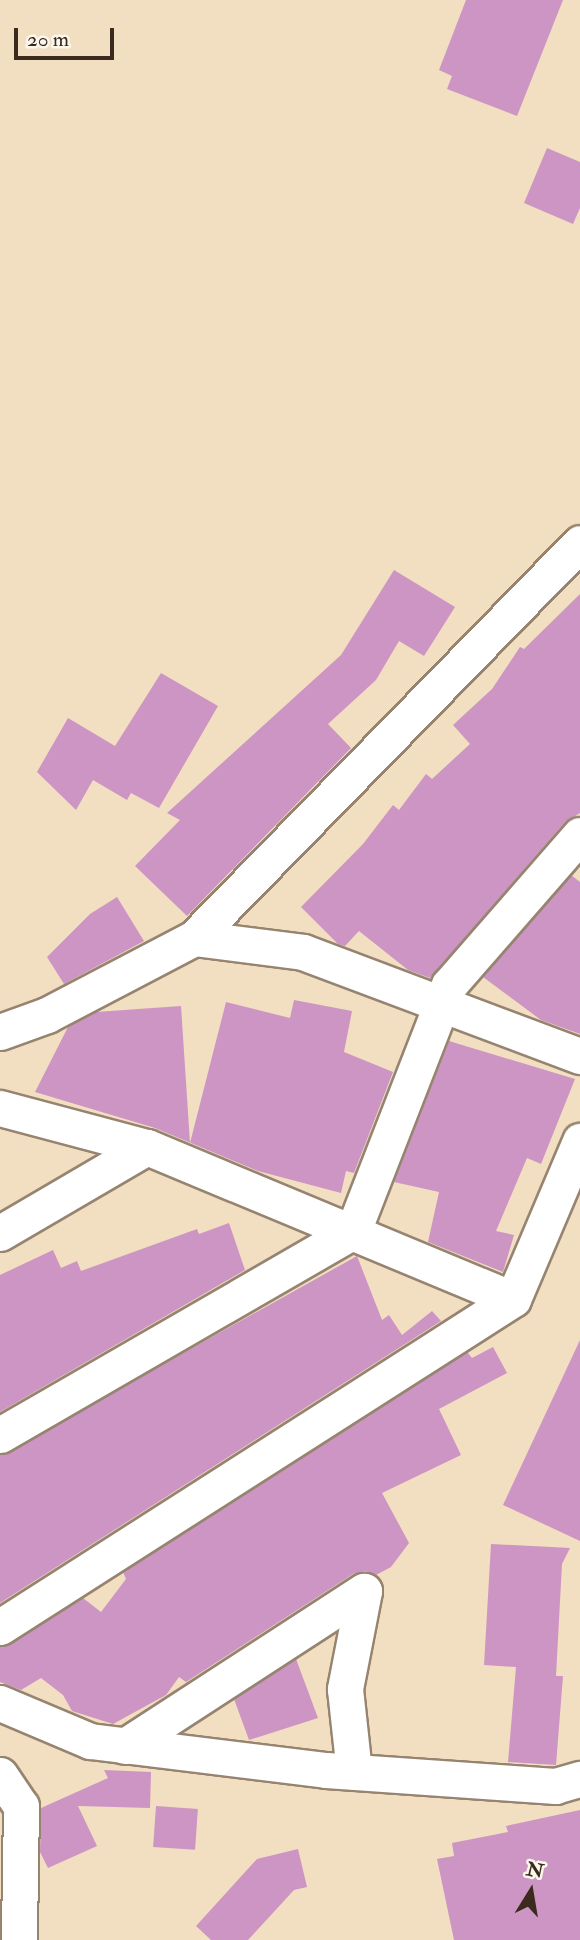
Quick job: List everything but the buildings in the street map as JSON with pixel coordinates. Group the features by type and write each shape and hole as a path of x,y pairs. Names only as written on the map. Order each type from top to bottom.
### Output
{"street":[{"path":"0,1032 47,1015 194,938 580,543"},
{"path":"0,1435 353,1231 450,985 580,835"},
{"path":"194,938 303,952 580,1056"},
{"path":"0,1108 147,1147 513,1298"},
{"path":"0,1627 513,1298 580,1141"},
{"path":"0,1233 147,1147"},
{"path":"125,1746 364,1591 345,1689 354,1772"},
{"path":"0,1703 90,1741 125,1746 354,1772 555,1786 580,1779"},
{"path":"0,1775 22,1806 19,1940"}]}
